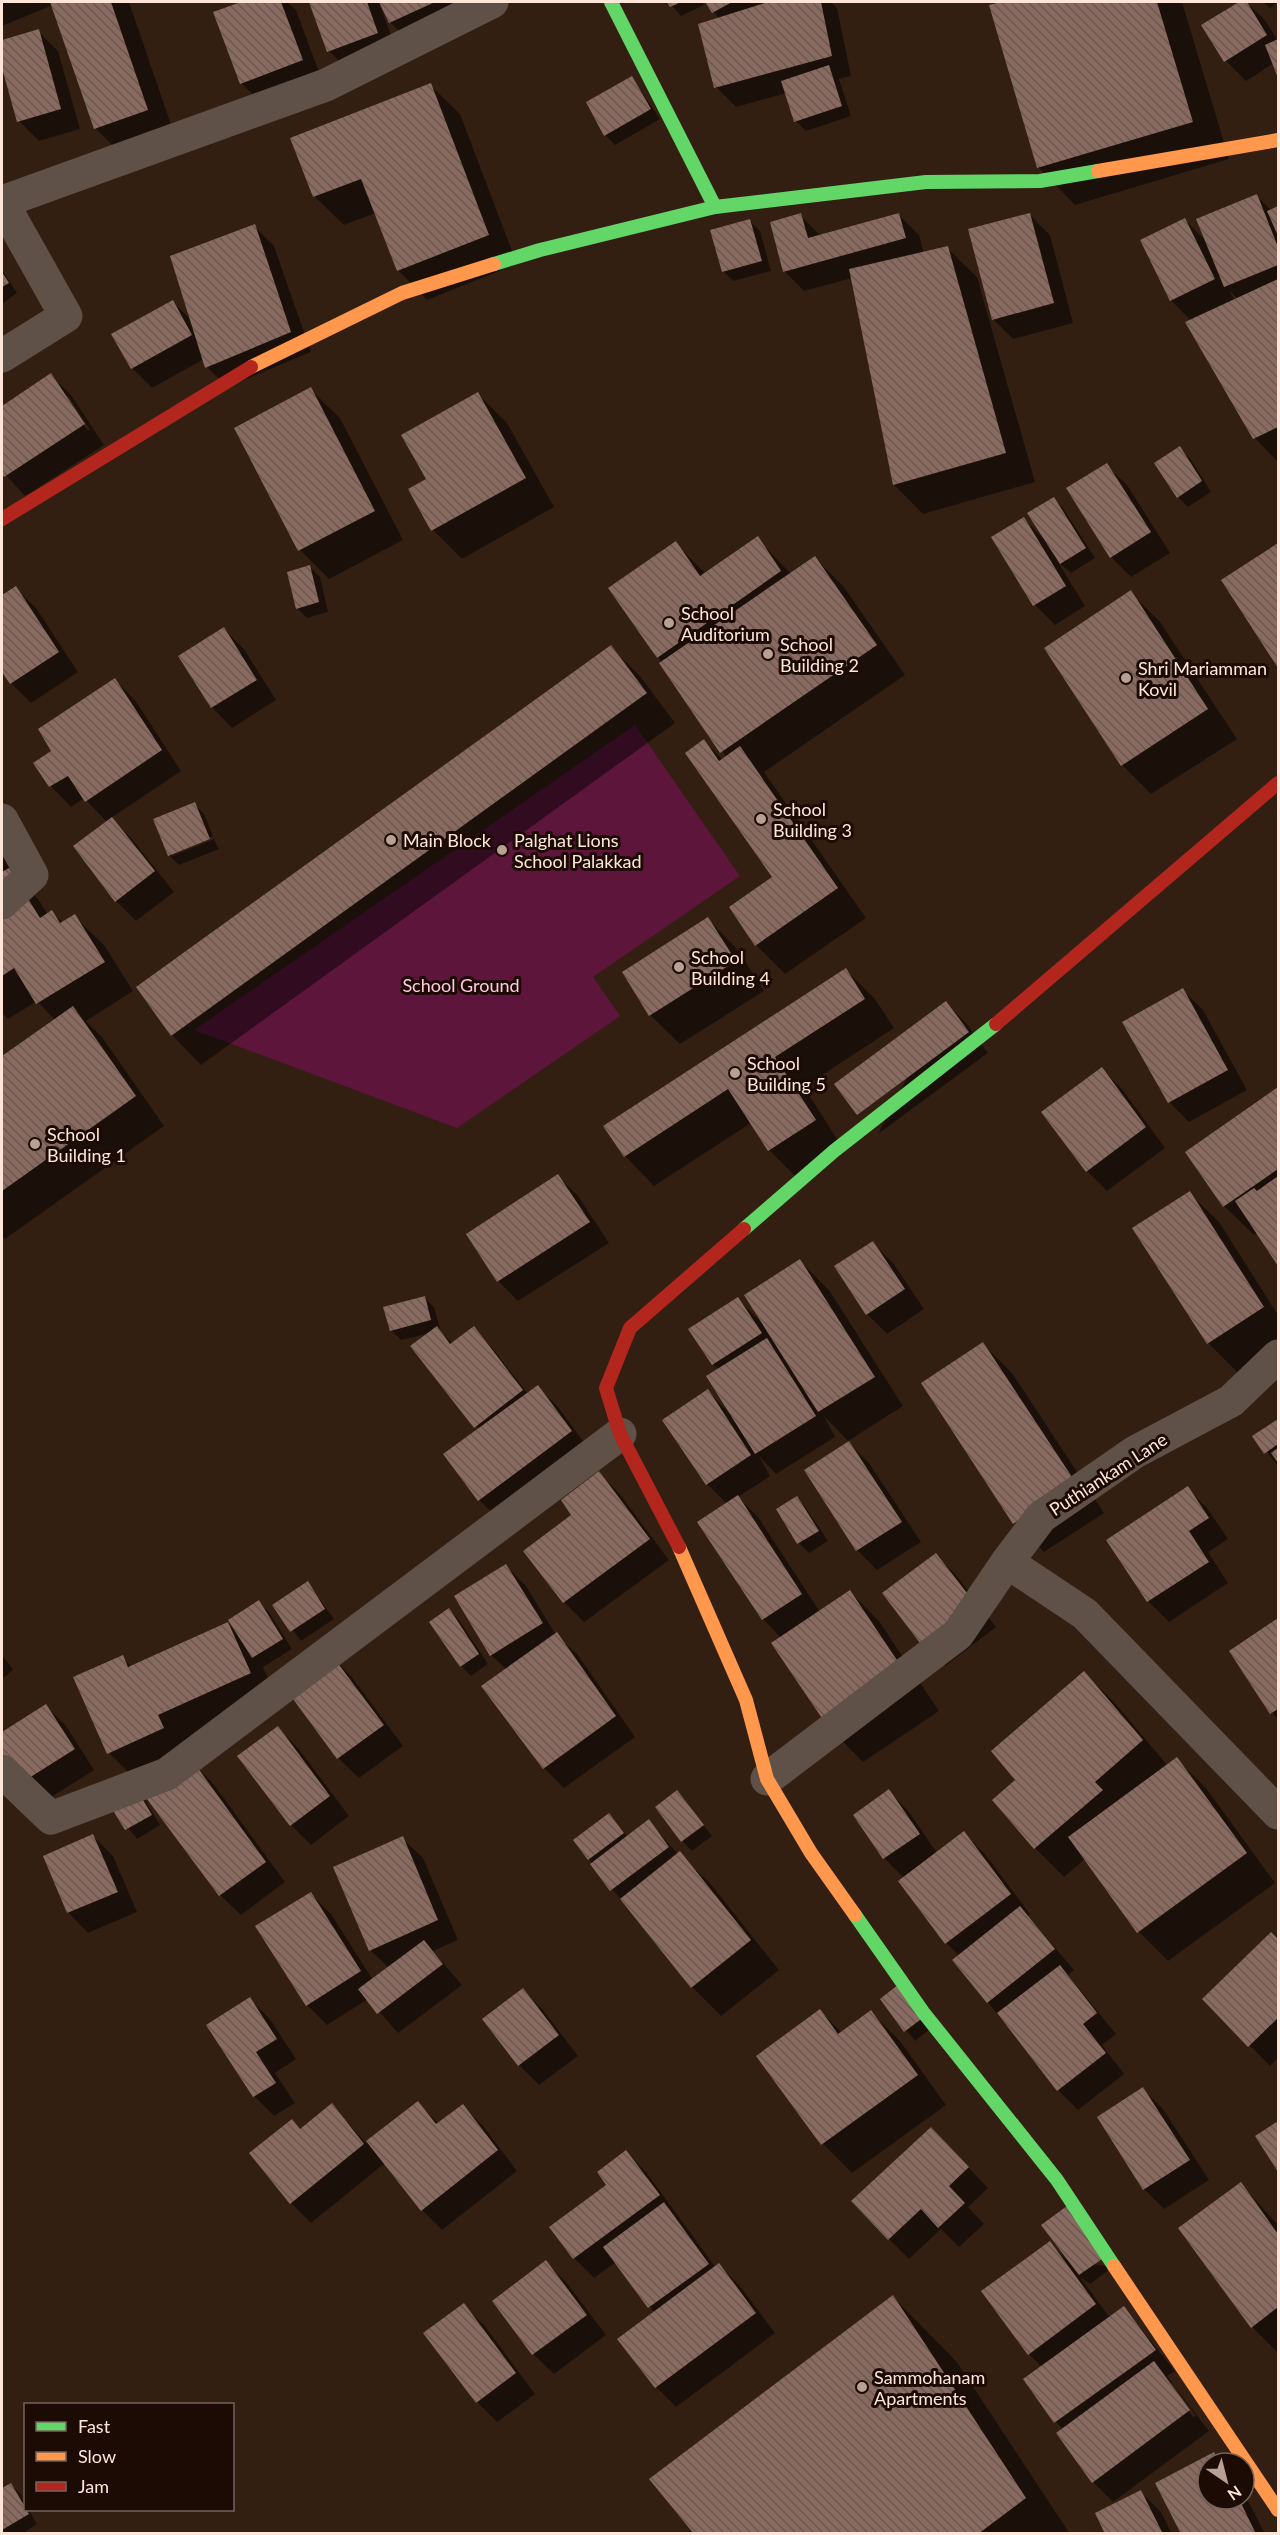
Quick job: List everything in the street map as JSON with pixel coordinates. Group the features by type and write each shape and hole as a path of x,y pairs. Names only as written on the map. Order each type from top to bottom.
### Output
{"street":[{"path":"2,356 66,316 2,202 326,85 492,2"},
{"path":"611,2 715,207"},
{"path":"2,519 233,376 402,293 540,250 715,207 926,183 1040,181 1278,140"},
{"path":"1278,783 1033,995 834,1151 630,1328 606,1388 620,1434 690,1567 746,1700 767,1779 811,1853 923,2012 1057,2180 1278,2510"},
{"path":"2,820 32,875 2,903"},
{"name":"Puthiankam Lane","path":"767,1779 958,1634 1041,1517 1135,1452 1231,1401 1278,1356"},
{"path":"2,1771 51,1818 167,1774 620,1434"},
{"path":"1007,1562 1084,1614 1278,1813"}],"green space":[{"name":"School Ground","path":"635,725 740,876 593,977 620,1016 457,1128 194,1030"}],"building":[{"path":"50,2 111,2 148,110 94,129"},
{"path":"241,2 281,2 303,60 240,84 213,12"},
{"path":"309,2 367,2 378,33 327,52"},
{"path":"379,2 435,2 389,23"},
{"path":"667,2 681,2 670,7"},
{"path":"705,2 732,2 712,13"},
{"path":"768,2 821,2 832,56 714,88 698,24"},
{"path":"1000,2 1157,2 1193,122 1037,168 989,5"},
{"path":"1239,2 1247,2 1267,35 1224,62 1201,25"},
{"path":"39,29 61,109 17,122 2,68 2,40"},
{"path":"1278,39 1278,78 1265,45"},
{"path":"829,65 842,106 794,122 781,81"},
{"path":"632,76 651,109 604,136 586,102"},
{"path":"431,83 489,235 397,271 361,179 313,197 290,138"},
{"path":"1257,194 1278,247 1278,265 1224,287 1196,219"},
{"path":"1278,206 1278,236 1267,211"},
{"path":"801,213 808,238 899,213 906,238 783,272 770,222"},
{"path":"1030,213 1054,303 992,320 968,229"},
{"path":"1185,218 1215,279 1170,301 1140,240"},
{"path":"750,219 762,261 722,272 710,230"},
{"path":"255,224 291,332 205,368 170,256"},
{"path":"948,246 1006,453 893,485 849,269"},
{"path":"2,272 9,283 2,287"},
{"path":"1278,279 1278,427 1253,439 1185,322"},
{"path":"173,300 192,335 131,369 111,334"},
{"path":"51,373 85,424 4,477 2,474 2,406"},
{"path":"311,387 375,511 298,551 234,428"},
{"path":"478,392 526,478 431,531 408,489 426,479 401,435"},
{"path":"1180,446 1202,481 1177,498 1154,463"},
{"path":"1107,463 1151,532 1110,558 1066,488"},
{"path":"1054,497 1086,548 1060,564 1027,513"},
{"path":"1024,517 1066,586 1033,606 991,537"},
{"name":"School Auditorium","path":"758,536 781,571 657,658 608,588 676,541 700,576"},
{"path":"1278,543 1278,668 1221,580"},
{"name":"School Building 2","path":"815,556 877,645 720,753 659,663"},
{"path":"310,565 319,602 296,609 287,572"},
{"path":"16,586 59,652 10,684 2,672 2,595"},
{"name":"Shri Mariamman Kovil","path":"1131,590 1208,709 1121,766 1044,648"},
{"path":"224,627 257,680 211,708 178,656"},
{"name":"Main Block","path":"611,645 647,693 171,1036 136,987"},
{"path":"115,678 162,750 85,802 68,776 49,787 33,763 51,751 38,729"},
{"name":"School Building 3","path":"704,739 719,761 740,746 838,888 755,946 729,907 772,877 685,753"},
{"path":"195,802 210,839 168,856 153,819"},
{"path":"112,817 155,871 115,902 73,846"},
{"path":"9,868 40,918 52,910 60,923 75,914 105,962 36,1004 14,968 2,976 2,872"},
{"name":"School Building 4","path":"708,917 736,961 649,1016 622,972"},
{"name":"School Building 5","path":"846,968 865,999 775,1057 816,1120 768,1151 728,1089 624,1157 603,1126"},
{"path":"1183,988 1228,1070 1168,1103 1122,1022"},
{"path":"946,1001 969,1032 857,1115 834,1084"},
{"name":"School Building 1","path":"73,1006 136,1096 2,1191 2,1056"},
{"path":"1102,1067 1146,1127 1086,1172 1041,1112"},
{"path":"1278,1087 1278,1169 1223,1207 1185,1152"},
{"path":"558,1174 590,1222 497,1282 466,1234"},
{"path":"1278,1176 1278,1266 1235,1201 1254,1188 1257,1191"},
{"path":"1190,1191 1264,1307 1207,1344 1132,1228"},
{"path":"873,1241 905,1289 866,1315 834,1266"},
{"path":"800,1259 875,1377 818,1412 744,1295"},
{"path":"425,1296 431,1320 390,1331 383,1307"},
{"path":"738,1297 762,1333 712,1365 688,1329"},
{"path":"437,1326 450,1344 474,1326 523,1390 474,1428 410,1346"},
{"path":"767,1338 816,1416 755,1454 706,1376"},
{"path":"983,1342 1076,1483 1013,1524 921,1383"},
{"path":"538,1385 572,1431 478,1501 443,1454"},
{"path":"708,1389 751,1455 706,1485 662,1420"},
{"path":"1278,1419 1278,1444 1264,1454 1252,1436"},
{"path":"849,1441 902,1522 856,1551 804,1470"},
{"path":"1278,1448 1278,1463 1271,1453"},
{"path":"599,1471 650,1539 563,1603 523,1551 571,1515 561,1500"},
{"path":"1188,1486 1209,1518 1189,1531 1209,1562 1147,1602 1106,1540"},
{"path":"738,1495 802,1594 762,1620 697,1522"},
{"path":"797,1496 819,1531 797,1544 776,1509"},
{"path":"936,1553 977,1606 923,1647 882,1593"},
{"path":"506,1564 543,1623 490,1656 454,1596"},
{"path":"308,1581 325,1609 290,1632 272,1605"},
{"path":"850,1590 911,1681 832,1733 771,1643"},
{"path":"259,1600 283,1639 252,1658 228,1620"},
{"path":"449,1608 479,1654 460,1667 429,1622"},
{"path":"1278,1618 1278,1709 1270,1714 1229,1651"},
{"path":"228,1622 251,1673 158,1715 164,1728 107,1754 73,1677 123,1655 128,1667"},
{"path":"557,1632 616,1716 543,1769 481,1686"},
{"path":"331,1654 384,1725 337,1759 285,1688"},
{"path":"1084,1671 1143,1740 1095,1782 1103,1790 1034,1849 992,1800 1015,1780 991,1751"},
{"path":"46,1704 75,1749 21,1783 2,1753 2,1732"},
{"path":"278,1726 330,1796 290,1826 237,1756"},
{"path":"1177,1757 1247,1853 1137,1933 1068,1837"},
{"path":"192,1760 266,1862 219,1896 144,1795"},
{"path":"136,1788 152,1815 125,1830 109,1804"},
{"path":"889,1789 920,1834 883,1859 853,1815"},
{"path":"677,1790 704,1825 681,1842 655,1807"},
{"path":"609,1813 624,1833 588,1860 573,1840"},
{"path":"649,1819 669,1847 610,1891 590,1864"},
{"path":"964,1831 1011,1894 945,1944 898,1881"},
{"path":"93,1834 118,1892 67,1913 43,1856"},
{"path":"403,1836 438,1920 369,1951 333,1867"},
{"path":"680,1851 751,1940 691,1988 620,1899"},
{"path":"311,1892 361,1971 306,2006 255,1926"},
{"path":"1020,1906 1055,1949 987,2003 952,1960"},
{"path":"1271,1932 1278,1939 1278,2018 1248,2047 1202,1999"},
{"path":"424,1940 443,1964 377,2014 358,1989"},
{"path":"1060,1965 1097,2013 1083,2024 1106,2053 1057,2091 997,2013"},
{"path":"899,1984 924,2017 904,2032 880,1999"},
{"path":"523,1988 559,2035 518,2066 482,2019"},
{"path":"250,1997 277,2039 256,2052 276,2083 253,2097 206,2025"},
{"path":"820,2009 838,2034 871,2010 918,2075 821,2145 756,2056"},
{"path":"1143,2087 1190,2160 1143,2190 1097,2117"},
{"path":"418,2101 436,2124 463,2104 498,2150 421,2211 366,2141"},
{"path":"332,2103 364,2144 290,2204 249,2153 292,2119 300,2129"},
{"path":"1278,2121 1278,2172 1255,2136"},
{"path":"931,2127 969,2167 949,2186 965,2203 938,2228 921,2209 888,2240 851,2201"},
{"path":"626,2150 660,2195 573,2259 549,2227 606,2185 597,2172"},
{"path":"1241,2182 1278,2234 1278,2307 1251,2328 1178,2228"},
{"path":"664,2202 709,2264 648,2308 603,2247"},
{"path":"1067,2206 1105,2257 1079,2275 1041,2225"},
{"path":"1050,2241 1096,2304 1028,2355 981,2291"},
{"path":"546,2260 587,2315 532,2355 492,2301"},
{"path":"719,2263 756,2313 655,2388 617,2339"},
{"name":"Sammohanam Apartments","path":"893,2295 1026,2498 978,2534 694,2534 649,2479"},
{"path":"464,2303 516,2373 476,2403 423,2333"},
{"path":"1124,2306 1156,2350 1054,2423 1023,2379"},
{"path":"1154,2361 1190,2410 1092,2483 1056,2433"},
{"path":"1196,2461 1196,2511 1245,2511 1256,2534 1181,2534 1155,2483"},
{"path":"11,2483 24,2505 24,2511 29,2514 2,2530 2,2488"},
{"path":"1141,2490 1163,2534 1105,2534 1095,2513"}],"traffic: fast":[{"path":"611,2 715,207 926,182 1040,181 1098,171"},
{"path":"494,264 540,250 715,207"},
{"path":"744,1229 834,1151 996,1024"},
{"path":"855,1915 923,2012 1057,2180 1114,2266"}],"traffic: slow":[{"path":"1098,171 1278,140"},
{"path":"251,367 402,293 494,264"},
{"path":"679,1547 746,1700 767,1779 811,1853 855,1915"},
{"path":"1114,2266 1278,2510"}],"traffic: jam":[{"path":"2,519 251,367"},
{"path":"996,1024 1278,783"},
{"path":"679,1547 620,1434 606,1388 630,1328 744,1229"}],"place":[{"name":"School Auditorium","path":"669,623"},
{"name":"School Building 2","path":"768,654"},
{"name":"Shri Mariamman Kovil","path":"1126,678"},
{"name":"School Building 3","path":"761,819"},
{"name":"Main Block","path":"391,840"},
{"name":"Palghat Lions School Palakkad","path":"502,850"},
{"name":"School Building 4","path":"679,967"},
{"name":"School Building 5","path":"735,1073"},
{"name":"School Building 1","path":"35,1144"},
{"name":"Sammohanam Apartments","path":"862,2387"}]}
